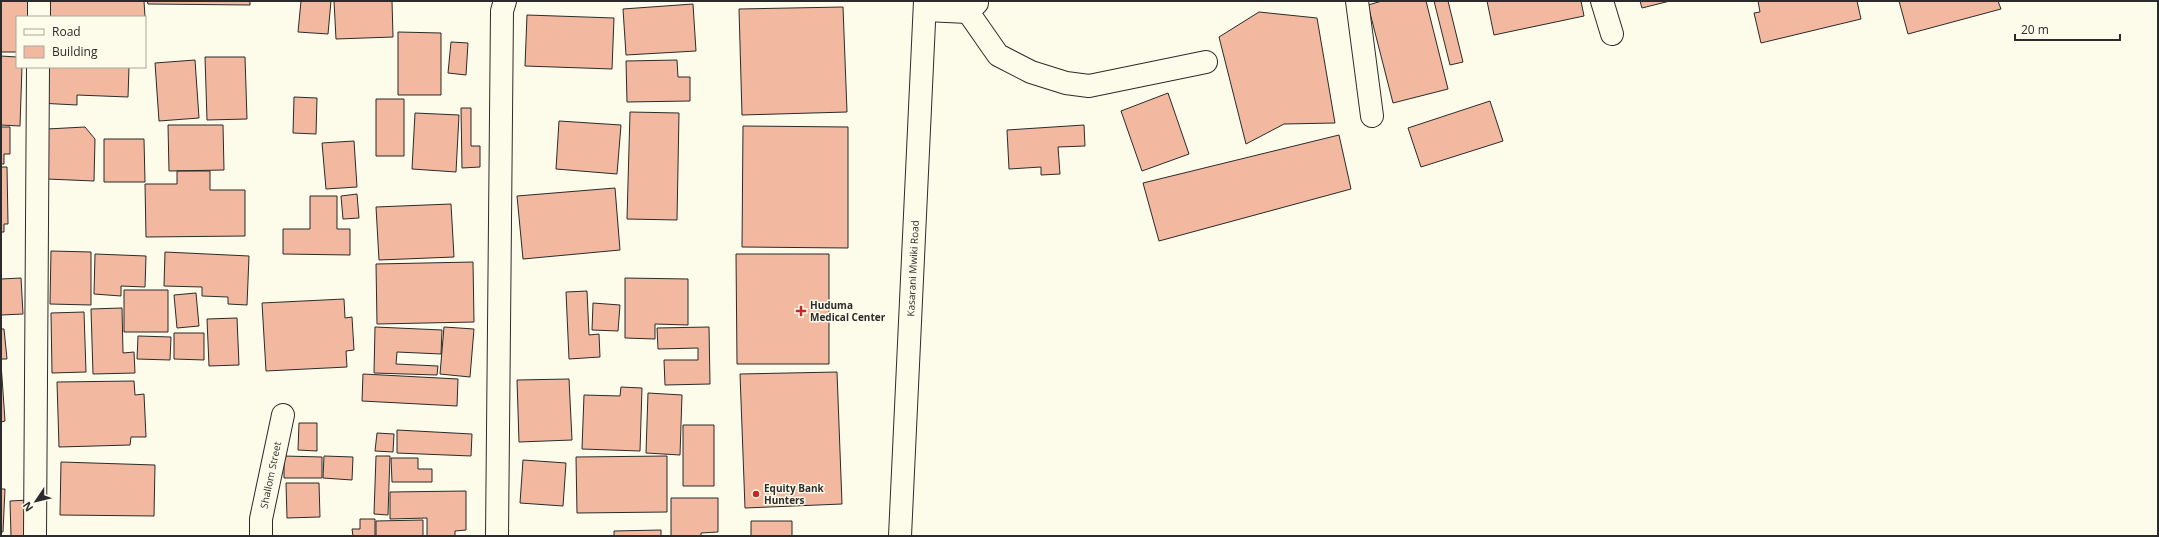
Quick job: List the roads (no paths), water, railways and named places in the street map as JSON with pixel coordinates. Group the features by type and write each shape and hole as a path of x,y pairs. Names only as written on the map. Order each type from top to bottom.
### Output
{"street":[{"path":"39,1 39,16"},
{"path":"497,536 502,11 505,1"},
{"path":"1357,1 1372,116"},
{"path":"1602,1 1612,34"},
{"path":"925,6 973,6 998,55 1031,72 1066,83 1089,86 1206,62"},
{"name":"Kasarani Mwiki Road","path":"900,536 925,6"},
{"path":"35,536 38,68"},
{"name":"Shallom Street","path":"261,536 261,519 283,415"}],"place":[{"name":"Huduma Medical Center","path":"801,311"},
{"name":"Equity Bank Hunters","path":"756,494"}]}
